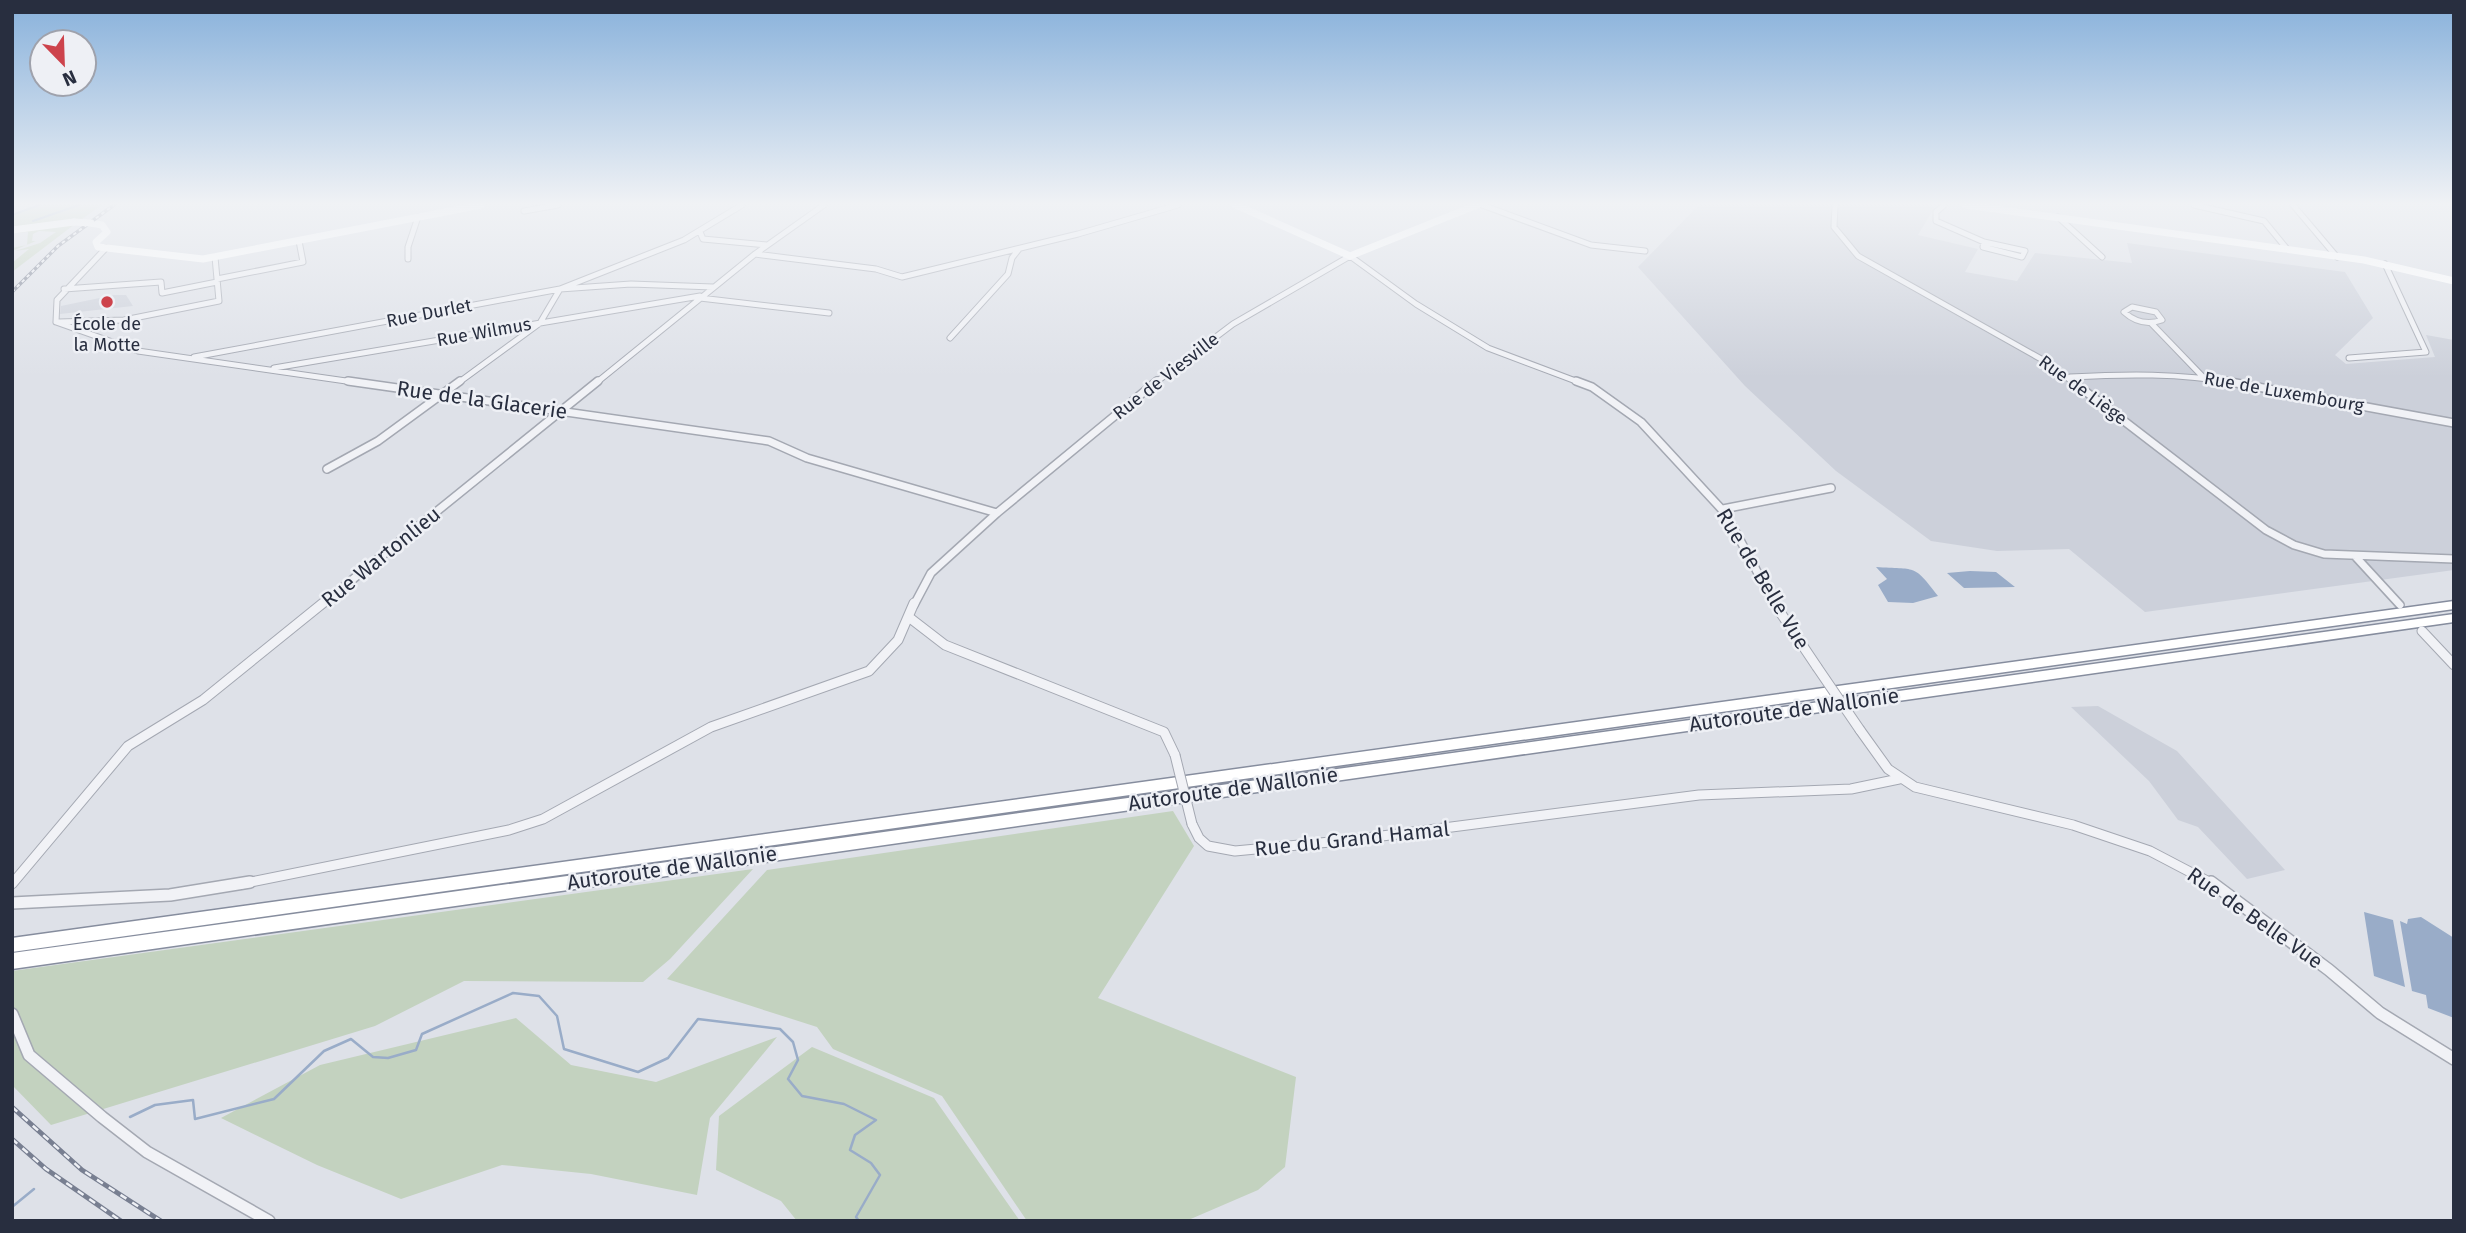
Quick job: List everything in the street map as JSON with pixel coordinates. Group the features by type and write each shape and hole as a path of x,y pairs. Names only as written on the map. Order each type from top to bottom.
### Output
{"highway":[{"name":"Autoroute de Wallonie","path":"12,945 2454,605"},
{"name":"Autoroute de Wallonie","path":"12,961 2454,618"}],"street":[{"path":"91,263 64,289 57,300 56,322 124,320 219,301 216,263"},
{"path":"64,289 161,282 162,290 300,263"},
{"path":"327,469 378,441 540,323 560,289 627,263"},
{"name":"Rue Wartonlieu","path":"12,884 128,746 203,699 744,263"},
{"path":"824,263 876,269 902,277 962,263"},
{"path":"950,338 1007,274 1011,263"},
{"name":"Rue de Viesville","path":"12,903 170,895 231,886 526,825 570,805 711,727 869,671 885,656 910,618 916,596 931,573 997,513 1121,409 1233,324 1337,263"},
{"name":"Rue de Belle Vue","path":"1359,263 1416,304 1488,348 1578,381 1612,399 1641,422 1723,509 1767,593 1860,730 1888,769 1899,779 1934,793 2073,825 2185,867 2258,917 2380,1013 2454,1059"},
{"name":"Rue de Liège","path":"1869,263 2070,377 2266,530 2323,554 2454,559"},
{"path":"2375,263 2454,281"},
{"path":"2349,358 2426,352 2385,264"},
{"name":"Rue Durlet","path":"188,358 560,289 631,284 714,287"},
{"path":"701,297 829,313"},
{"name":"Rue Wilmus","path":"265,369 701,297"},
{"path":"2151,323 2160,321 2162,317 2144,308 2125,310 2131,318 2151,323 2203,377"},
{"name":"Rue de la Glacerie","path":"56,322 138,351 769,441 807,458 997,513"},
{"name":"Rue de Luxembourg","path":"2070,377 2136,374 2203,377 2454,423"},
{"path":"1723,509 1831,488"},
{"path":"2355,556 2400,605"},
{"name":"Rue du Grand Hamal","path":"910,618 945,645 1164,732 1171,741 1196,836 1205,845 1218,851 1411,834 1697,795 1853,788 1899,779"},
{"path":"2422,631 2454,665"},
{"path":"12,1014 29,1055 102,1117 147,1153 269,1221"}],"shaded area":[{"path":"1642,263 1970,263 1965,272 2017,281 2029,263 2274,263 2345,272 2373,318 2335,355 2346,364 2435,357 2426,335 2454,340 2454,570 2145,612 2069,549 1997,551 1931,541 1836,471 1745,386 1638,267"},
{"name":"École de la Motte","path":"126,295 133,306 60,314 61,306"},
{"path":"2098,706 2177,751 2285,870 2247,879 2198,827 2178,820 2149,781 2071,707"}],"green space":[{"path":"13,263 24,263 12,272"},
{"path":"1173,811 1194,846 1098,998 1296,1077 1285,1167 1258,1190 1186,1221 1027,1221 942,1096 833,1049 817,1027 667,979 767,870"},
{"path":"753,869 670,959 643,982 464,981 375,1026 51,1125 12,1085 12,971"},
{"path":"516,1018 571,1065 656,1082 777,1037 710,1118 697,1195 591,1174 502,1165 401,1199 317,1165 221,1118 320,1065"},
{"path":"812,1047 934,1098 1020,1221 797,1221 781,1201 716,1170 719,1116"}],"water":[{"path":"1876,567 1913,570 1938,596 1913,603 1888,602 1878,585 1887,579"},
{"path":"1996,572 2015,587 1964,588 1947,573"},
{"path":"2364,912 2393,920 2405,987 2374,976"},
{"path":"2421,917 2454,938 2454,1018 2428,1008 2426,995 2412,991 2400,921 2407,924 2408,919"}],"waterway":[{"path":"130,1117 155,1105 193,1100 195,1119 274,1099 324,1051 351,1039 373,1057 388,1058 416,1050 422,1034 513,993 539,996 557,1016 564,1049 638,1072 668,1058 698,1019 780,1029 793,1042 798,1060 788,1079 802,1096 844,1104 876,1120 855,1135 850,1150 871,1163 880,1175 856,1217 859,1221"},
{"path":"12,1207 34,1189"}],"railway":[{"path":"12,292 41,263"},
{"path":"12,1107 82,1170 161,1221"},
{"path":"12,1139 46,1169 121,1221"}],"place":[{"name":"École de la Motte","path":"107,302"}]}
